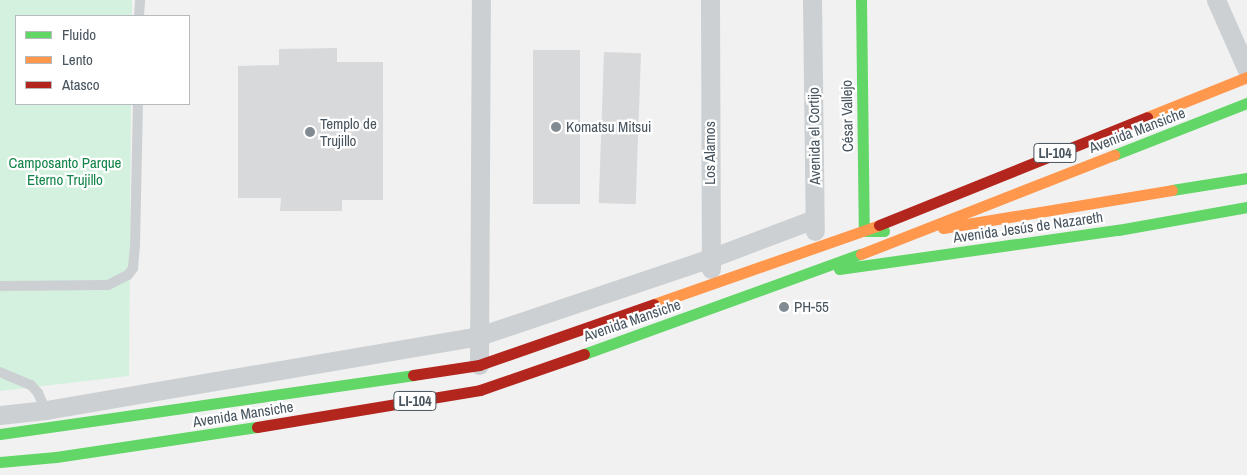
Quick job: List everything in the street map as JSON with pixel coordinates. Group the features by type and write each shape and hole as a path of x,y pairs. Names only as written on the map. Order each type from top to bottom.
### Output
{"main road":[{"name":"César Vallejo","path":"861,0 864,231"},
{"name":"Avenida Mansiche","path":"0,462 166,426 479,365 713,286 864,231 1247,77"},
{"name":"Avenida Mansiche","path":"0,434 52,428 166,426 480,390 813,273 1247,103"},
{"name":"Avenida Jesús de Nazareth","path":"864,231 919,232 1247,178"},
{"name":"Avenida Jesús de Nazareth","path":"813,273 1118,230 1247,208"},
{"path":"160,390 166,426"}],"street":[{"path":"479,365 481,0"},
{"name":"Los Alamos","path":"710,0 710,258 713,286 718,306"},
{"name":"Avenida el Cortijo","path":"812,0 815,248 813,273"},
{"path":"1216,0 1247,70"},
{"path":"0,415 46,410 480,336 710,258 814,219"}],"lane":[{"path":"139,15 140,0"},
{"path":"0,286 108,285 128,275 133,268 135,245 138,105"},
{"path":"0,372 31,385 38,393 52,428"}],"green space":[{"name":"Camposanto Parque Eterno Trujillo","path":"0,0 132,0 132,15 15,15 15,105 131,105 129,376 0,391"}],"building":[{"name":"Templo de Trujillo","path":"337,48 337,62 383,62 383,200 342,200 342,211 280,211 281,198 238,198 238,66 279,65 279,49"},
{"name":"Komatsu Mitsui","path":"533,50 580,50 580,204 533,204"},
{"name":"Komatsu Mitsui","path":"604,52 641,53 636,204 599,203"}],"traffic: fast":[{"path":"861,0 864,231 884,231"},
{"path":"1114,155 1247,103"},
{"path":"1172,190 1247,178"},
{"path":"839,269 1118,230 1247,207"},
{"path":"584,354 861,254"},
{"path":"0,434 413,375"},
{"path":"0,462 56,457 257,427"}],"traffic: slow":[{"path":"1147,117 1247,77"},
{"path":"861,254 1114,155"},
{"path":"943,228 1172,190"},
{"path":"654,304 879,225"}],"traffic: jam":[{"path":"879,225 1147,117"},
{"path":"413,375 479,365 654,304"},
{"path":"257,427 480,390 584,354"}],"place":[{"name":"Komatsu Mitsui","path":"556,127"},
{"name":"Templo de Trujillo","path":"310,132"},
{"name":"PH-55","path":"784,307"}]}
